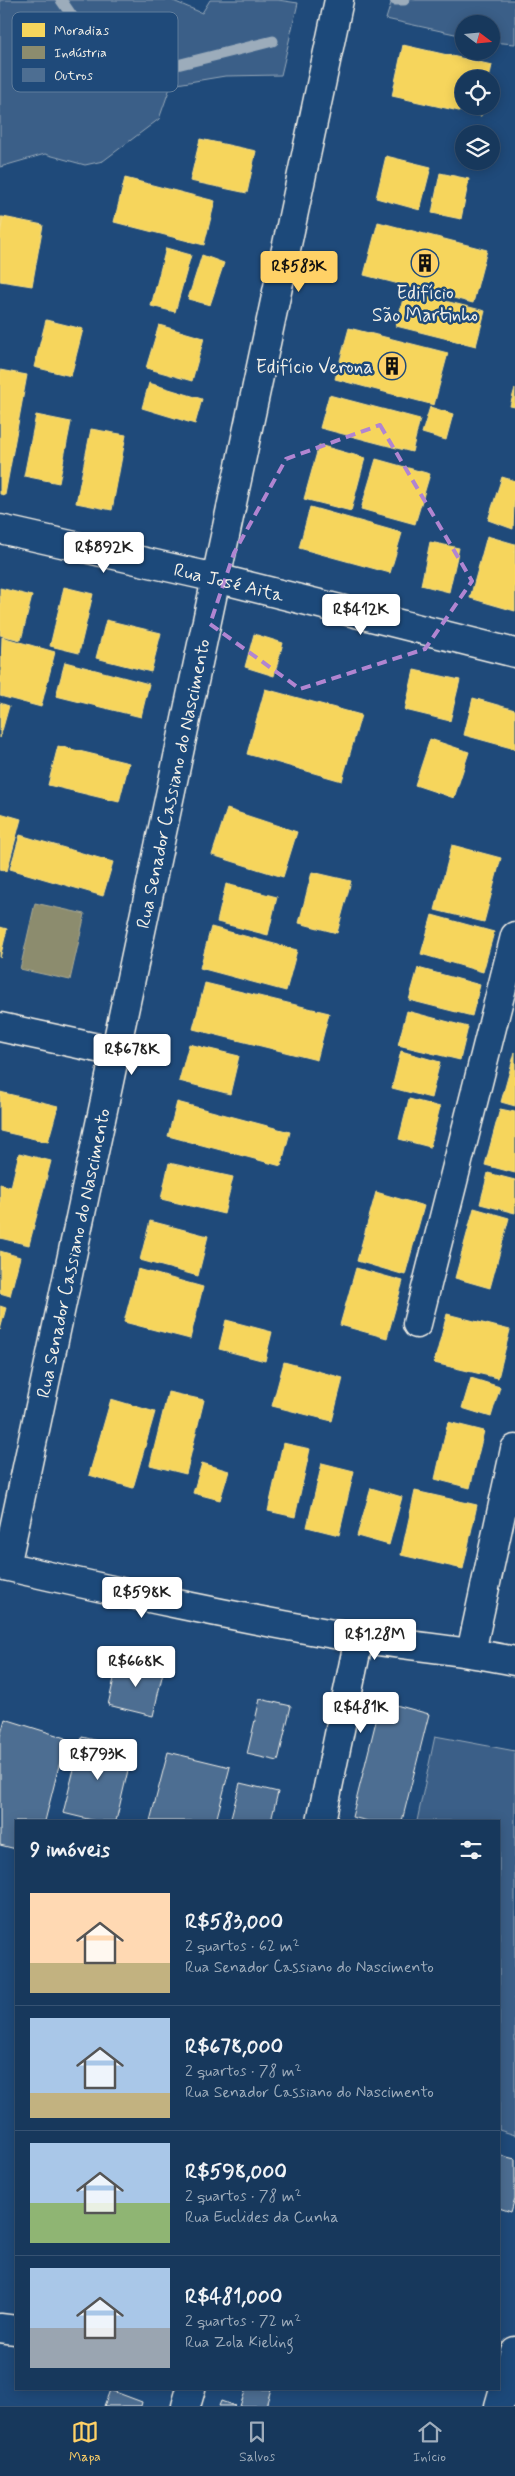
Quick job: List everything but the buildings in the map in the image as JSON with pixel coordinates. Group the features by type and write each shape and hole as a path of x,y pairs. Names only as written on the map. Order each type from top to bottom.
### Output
{"street":[{"name":"Rua Senador Cassiano do Nascimento","path":"3,1565 116,1052 339,0"},
{"name":"Rua José Aita","path":"0,529 216,578 515,653"},
{"path":"417,1324 515,936"},
{"path":"0,1027 116,1052"},
{"path":"471,1652 506,1523 515,1449"},
{"path":"3,1565 182,1606 359,1638 471,1652 515,1661"},
{"path":"321,1820 359,1638"},
{"path":"471,1652 515,1649"},
{"path":"0,2328 15,2330"},
{"path":"499,2406 515,2351"},
{"path":"186,2406 191,2390"}],"highlighted area":[{"path":"380,425 472,581 425,649 300,689 210,624 234,553 286,459"}],"shaded area":[{"path":"0,0 171,0 202,13 210,0 278,0 298,3 281,75 225,76 178,84 178,12 12,12 12,92 169,92 159,119 103,161 85,165 45,154 0,167"},
{"path":"392,0 515,0 515,44 500,43 500,15 455,15 455,34 386,19"},
{"path":"435,1736 515,1751 515,2135 500,2130 500,1820 417,1820"}],"waterway":[{"path":"61,0 69,12"},
{"path":"395,0 404,0"},
{"path":"178,65 273,41"}],"place":[{"name":"Edifício São Martinho","path":"425,263"},
{"name":"Edifício Verona","path":"392,366"}]}
